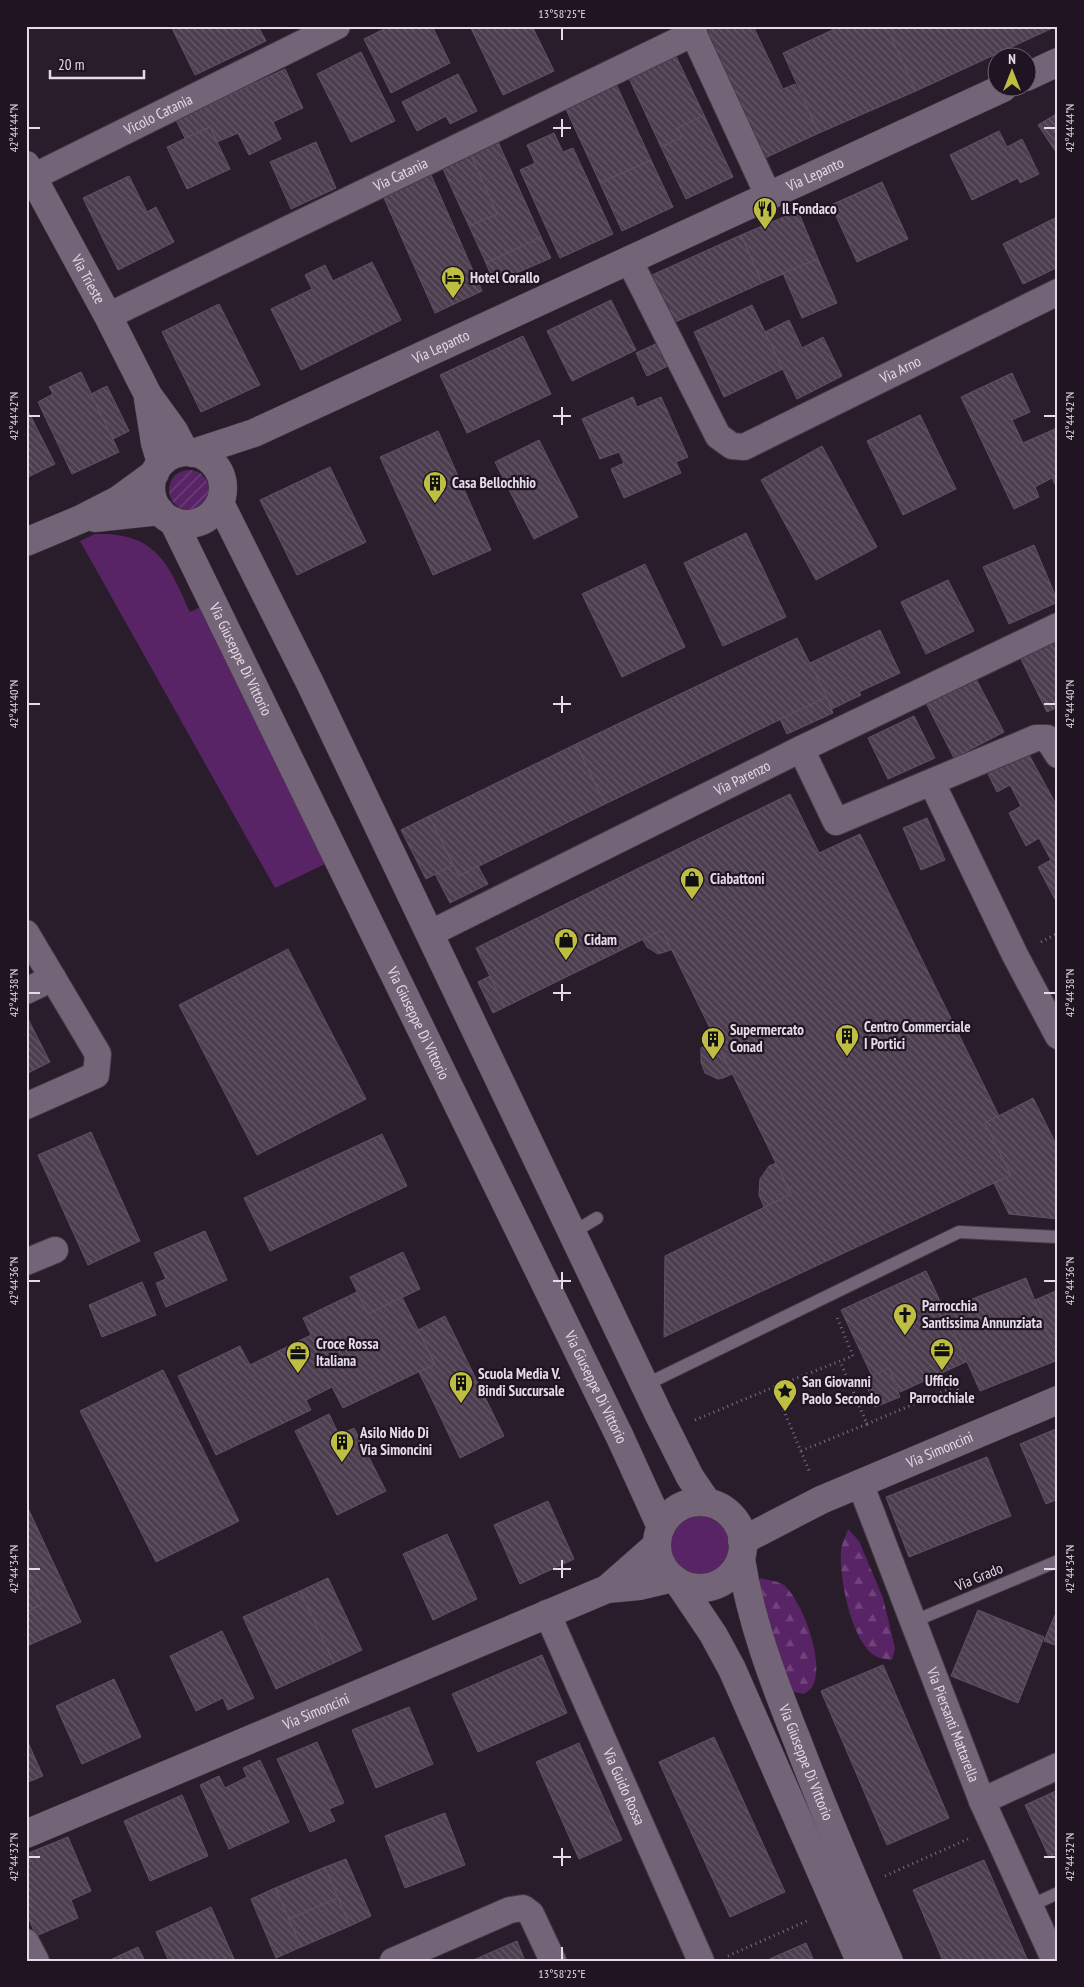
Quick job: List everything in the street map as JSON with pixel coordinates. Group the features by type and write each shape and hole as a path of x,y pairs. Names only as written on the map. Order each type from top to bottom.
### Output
{"street":[{"name":"Vicolo Catania","path":"30,171 301,34 338,26"},
{"path":"692,30 768,195"},
{"name":"Via Catania","path":"108,316 692,30"},
{"path":"1036,72 1058,62"},
{"name":"Via Lepanto","path":"190,452 254,433 986,96"},
{"name":"Via Trieste","path":"30,171 108,316 148,396 190,452"},
{"name":"Via Arno","path":"628,260 718,436 732,446 744,447 1058,292"},
{"name":"Via Trieste","path":"148,396 158,468"},
{"path":"81,520 166,516 184,524 205,520 222,495 254,433"},
{"path":"26,542 81,520 118,500 176,454 190,452 211,461 218,468 222,495 268,597 690,1477 740,1530 741,1550 726,1578 714,1585 702,1587 690,1586 676,1580 659,1557 659,1536 669,1515 680,1507 693,1502 718,1508"},
{"path":"158,468 151,493 166,516"},
{"name":"Via Giuseppe Di Vittorio","path":"166,516 620,1438 659,1536"},
{"name":"Via Parenzo","path":"429,934 800,749 1058,626"},
{"path":"800,749 836,822 1036,738 1047,738 1056,752"},
{"path":"932,783 1015,955 1058,1036"},
{"path":"26,933 98,1054 96,1075 26,1106"},
{"path":"26,991 53,978"},
{"path":"26,1262 55,1250"},
{"name":"Via Simoncini","path":"718,1508 757,1513 817,1490 860,1483 1058,1400"},
{"name":"Via Piersanti Mattarella","path":"860,1483 982,1801 1055,1961"},
{"name":"Via Simoncini","path":"741,1550 817,1490"},
{"name":"Via Simoncini","path":"607,1589 659,1536"},
{"name":"Via Giuseppe Di Vittorio","path":"741,1550 748,1601 764,1654 830,1825 889,1961"},
{"name":"Via Giuseppe Di Vittorio","path":"676,1580 713,1634 732,1669 860,1961"},
{"name":"Via Simoncini","path":"26,1834 607,1589 676,1580"},
{"name":"Via Guido Rossa","path":"548,1613 703,1958"},
{"path":"982,1801 1058,1766"},
{"path":"392,1961 510,1910 523,1908 531,1914 554,1961"},
{"path":"26,1942 36,1961"}],"lane":[{"path":"572,1233 597,1218"},
{"path":"645,1385 959,1232 1058,1237"},
{"name":"Via Grado","path":"912,1622 1058,1561"},
{"path":"1030,1906 1058,1893"}],"path":[{"path":"1038,943 1058,933"},
{"path":"687,1423 853,1356 828,1296"},
{"path":"840,1361 867,1424"},
{"path":"801,1452 956,1386 966,1409"},
{"path":"774,1387 817,1490"},
{"path":"857,1400 866,1396"},
{"path":"857,1888 994,1828"},
{"path":"703,1958 836,1907"}],"green space":[{"path":"193,470 200,473 206,479 209,490 208,498 200,507 193,510 185,510 178,507 170,498 169,486 172,479 181,471"},
{"path":"95,534 132,538 146,545 166,565 190,612 202,606 325,864 275,888 80,541"},
{"path":"700,1506 715,1509 727,1518 736,1530 739,1545 736,1560 727,1572 715,1581 700,1584 685,1581 673,1572 664,1560 661,1545 664,1530 673,1518 685,1509"},
{"path":"848,1529 859,1541 883,1598 895,1648 892,1660 880,1658 870,1652 862,1641 849,1611 841,1563 842,1546"},
{"path":"760,1578 783,1584 792,1594 805,1619 814,1649 816,1677 810,1690 804,1694 789,1691 758,1595"}],"building":[{"path":"171,26 258,26 266,41 195,75"},
{"path":"390,26 432,26 450,63 391,93 364,39"},
{"path":"470,26 532,26 554,71 503,95"},
{"path":"703,26 753,26 783,89 795,84 819,133 765,158"},
{"path":"841,26 886,26 916,91 819,133 783,53"},
{"path":"886,26 1057,26 1009,48 986,48 986,59 916,91"},
{"path":"361,52 395,121 351,142 317,74"},
{"path":"674,52 704,115 678,128 682,137 661,147 627,74"},
{"path":"285,69 303,108 273,122 281,139 249,155 238,133 217,142 210,127 185,138 176,120"},
{"path":"458,74 477,111 450,124 446,116 417,131 402,102"},
{"path":"616,84 651,160 600,183 565,107"},
{"path":"1058,113 1058,155 1038,125"},
{"path":"704,115 733,177 686,199 661,147 682,137 678,128"},
{"path":"210,127 230,169 187,189 167,147"},
{"path":"999,131 1007,147 1022,139 1039,174 1020,183 1018,178 972,200 950,155"},
{"path":"554,133 563,152 573,148 613,234 560,258 520,170 535,163 527,145"},
{"path":"316,142 336,188 291,209 270,162"},
{"path":"498,142 541,237 486,263 469,226 497,214 471,155"},
{"path":"471,155 497,214 469,226 442,167"},
{"path":"651,160 673,207 622,231 600,183"},
{"path":"428,168 482,291 435,313 380,189"},
{"path":"129,176 147,212 156,207 174,242 118,270 83,198"},
{"path":"882,182 908,239 857,262 831,205"},
{"path":"798,211 818,259 762,283 741,235"},
{"path":"1057,217 1058,267 1023,284 1003,244"},
{"path":"741,235 762,283 673,323 652,275"},
{"path":"541,237 551,258 494,283 486,263"},
{"path":"818,259 837,303 802,318 783,273"},
{"path":"372,262 401,320 301,370 271,309 312,289 305,275 325,265 333,281"},
{"path":"611,300 636,350 572,381 547,331"},
{"path":"219,304 260,385 201,412 162,332"},
{"path":"752,305 783,369 724,397 694,332"},
{"path":"789,320 802,348 823,337 842,376 797,399 765,332"},
{"path":"523,336 551,394 467,433 440,375"},
{"path":"664,340 674,363 647,376 636,353"},
{"path":"81,372 119,452 72,474 38,402 53,394 49,387"},
{"path":"1012,373 1030,412 1012,420 1023,443 1057,428 1058,430 1058,490 1052,478 1035,487 1039,497 1014,509 961,397"},
{"path":"107,386 129,431 113,439 91,394"},
{"path":"633,397 637,407 661,397 688,457 676,462 681,473 624,498 611,469 624,463 619,452 600,459 582,419"},
{"path":"26,407 55,464 26,478"},
{"path":"920,415 956,489 903,515 867,441"},
{"name":"Casa Bellochhio","path":"438,431 491,550 433,575 380,457"},
{"path":"539,440 578,517 534,539 495,462"},
{"path":"822,446 877,547 816,580 761,480"},
{"path":"330,467 366,542 297,575 260,500"},
{"path":"746,533 786,617 723,646 684,563"},
{"path":"1034,545 1058,602 1009,624 983,567"},
{"path":"645,564 685,647 622,677 582,594"},
{"path":"948,580 974,631 926,654 901,602"},
{"path":"880,630 900,673 859,692 861,695 832,709 810,663"},
{"path":"797,638 827,697 605,804 576,744"},
{"path":"1058,638 1058,707 1047,712 1020,657"},
{"path":"975,677 1004,732 954,758 926,703"},
{"path":"827,697 833,713 787,734 780,719"},
{"path":"914,716 935,758 888,779 868,738"},
{"path":"576,744 605,804 459,876 429,816"},
{"path":"1028,753 1058,808 1057,903 1038,867 1051,860 1039,838 1026,846 1009,813 1021,806 1010,785 997,792 988,774"},
{"name":"Centro Commerciale I Portici","path":"790,794 819,853 860,834 999,1116 985,1123 1011,1175 664,1337 665,1256 791,1194 662,930 505,1007 476,948"},
{"path":"429,816 453,865 426,879 401,830"},
{"path":"927,818 945,860 921,870 903,828"},
{"path":"453,865 459,876 478,866 488,884 450,903 435,874"},
{"path":"662,930 671,950 658,954 647,947 643,940"},
{"path":"288,949 366,1099 257,1155 179,1005"},
{"path":"490,976 505,1007 493,1013 478,982"},
{"path":"26,1015 50,1062 26,1074"},
{"name":"Supermercato Conad","path":"715,1039 732,1074 718,1079 705,1073 701,1062 701,1048"},
{"path":"1033,1098 1058,1148 1058,1219 1009,1214 994,1183 1011,1175 985,1123"},
{"path":"91,1132 140,1241 88,1265 38,1155"},
{"path":"382,1134 407,1186 270,1251 244,1198"},
{"path":"776,1163 791,1194 764,1207 759,1195 760,1179 769,1166"},
{"path":"205,1231 227,1280 166,1307 156,1283 166,1279 154,1253"},
{"path":"403,1252 420,1289 368,1314 350,1277"},
{"name":"Parrocchia Santissima Annunziata","path":"926,1271 968,1361 900,1392 889,1368 872,1376 841,1310"},
{"path":"1026,1278 1058,1360 980,1391 944,1310"},
{"path":"142,1282 156,1315 102,1337 89,1305"},
{"path":"1058,1290 1058,1356 1035,1300"},
{"name":"Croce Rossa Italiana","path":"357,1292 368,1314 402,1297 435,1364 343,1408 332,1387 306,1400 311,1410 216,1455 178,1376 240,1346 250,1365 311,1335 303,1318"},
{"name":"Scuola Media V. Bindi Succursale","path":"445,1316 504,1436 460,1458 419,1372 435,1364 418,1330"},
{"path":"889,1368 900,1397 875,1407 864,1379"},
{"path":"163,1370 239,1521 156,1562 80,1411"},
{"name":"Asilo Nido Di Via Simoncini","path":"329,1414 339,1435 354,1428 386,1491 337,1515 295,1431"},
{"path":"1058,1428 1058,1499 1046,1504 1020,1444"},
{"path":"987,1457 1011,1516 909,1557 886,1497"},
{"path":"548,1501 574,1559 520,1584 494,1525"},
{"path":"26,1504 81,1622 27,1646 26,1612 42,1604 26,1569"},
{"path":"447,1534 477,1599 433,1620 403,1554"},
{"path":"26,1569 42,1604 26,1612"},
{"path":"328,1578 362,1650 334,1663 300,1591"},
{"path":"300,1591 334,1663 276,1689 243,1617"},
{"path":"1058,1608 1058,1646 1044,1641"},
{"path":"978,1610 1044,1637 1018,1703 951,1676"},
{"path":"222,1631 254,1698 228,1710 223,1698 196,1711 170,1656"},
{"path":"542,1655 567,1713 478,1752 452,1694"},
{"path":"883,1665 949,1818 887,1845 821,1691"},
{"path":"114,1679 141,1737 82,1764 56,1706"},
{"path":"409,1707 433,1764 376,1788 352,1730"},
{"path":"714,1737 785,1892 730,1917 659,1762"},
{"path":"26,1738 43,1776 26,1783"},
{"path":"317,1742 344,1803 329,1809 335,1821 310,1832 277,1759"},
{"path":"579,1743 622,1840 579,1859 536,1762"},
{"path":"260,1760 289,1822 229,1849 200,1785 219,1776 225,1788 247,1777 243,1768"},
{"path":"1058,1790 1058,1853 1049,1857 1025,1805"},
{"path":"182,1795 208,1856 150,1881 124,1821"},
{"path":"445,1813 465,1865 405,1888 385,1836"},
{"path":"68,1837 91,1891 71,1900 78,1918 36,1936 26,1912 26,1854"},
{"path":"346,1859 371,1916 350,1926 325,1867"},
{"path":"984,1860 1028,1961 943,1961 913,1890"},
{"path":"325,1867 338,1898 289,1919 275,1888"},
{"path":"275,1888 301,1947 276,1958 251,1899"},
{"path":"338,1898 350,1926 301,1947 289,1919"},
{"path":"211,1907 235,1961 169,1961 156,1932"},
{"path":"517,1941 525,1961 471,1961"},
{"path":"806,1943 814,1961 765,1961"},
{"path":"138,1947 145,1961 108,1961"}],"place":[{"name":"Il Fondaco","path":"765,230"},
{"name":"Hotel Corallo","path":"453,299"},
{"name":"Casa Bellochhio","path":"435,504"},
{"name":"Ciabattoni","path":"692,900"},
{"name":"Cidam","path":"566,961"},
{"name":"Centro Commerciale I Portici","path":"847,1057"},
{"name":"Supermercato Conad","path":"713,1060"},
{"name":"Parrocchia Santissima Annunziata","path":"905,1336"},
{"name":"Ufficio Parrocchiale","path":"942,1371"},
{"name":"Croce Rossa Italiana","path":"298,1374"},
{"name":"Scuola Media V. Bindi Succursale","path":"461,1404"},
{"name":"San Giovanni Paolo Secondo","path":"785,1412"},
{"name":"Asilo Nido Di Via Simoncini","path":"342,1463"}]}
